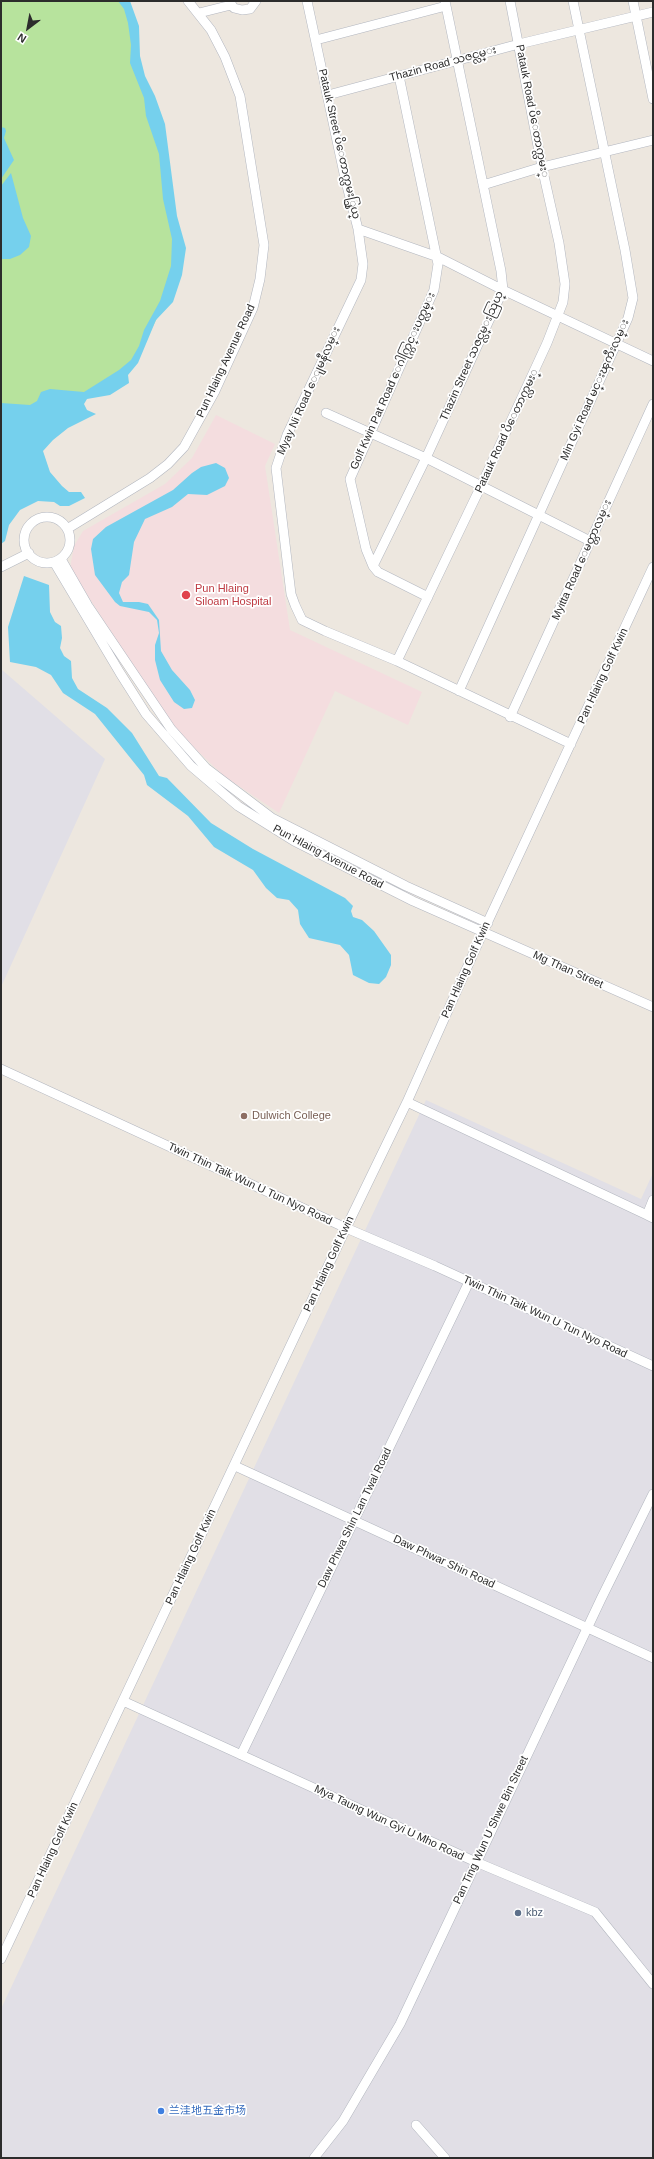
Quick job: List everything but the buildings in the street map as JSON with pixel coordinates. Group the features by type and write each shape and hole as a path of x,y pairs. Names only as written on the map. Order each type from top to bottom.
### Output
{"street":[{"name":"Pun Hlaing Avenue Road","path":"67,529 150,478 168,464 184,446 225,369 253,308 260,279 264,245 240,96 225,57 199,13 188,1"},
{"path":"199,13 230,3 238,10 246,10 253,6 256,1"},
{"name":"Patauk Street ပိေတာက္လမး္သြယ္","path":"307,1 345,178 358,229 438,257 503,290 653,361"},
{"name":"Patauk Road ပိေတာက္လမး္","path":"397,661 481,486 564,302 565,284 559,243 542,167 510,1"},
{"name":"Min Gyi Road မင္းၾကီးလမ္း","path":"459,690 628,318 633,298 625,250 573,1"},
{"path":"633,1 653,99"},
{"path":"316,40 445,4"},
{"name":"Thazin Street သဇင္လမ္းသြယ္","path":"373,566 426,458 503,290 501,271 445,4"},
{"name":"Thazin Road သဇင္လမ္း","path":"328,95 456,60 653,12"},
{"name":"Golf Kwin Pat Road ေဂါက္ကြင္းပတ္လမ္း","path":"373,566 366,549 350,479 434,290 438,257 399,76"},
{"path":"483,184 542,167 653,140"},
{"name":"Myay Ni Road ေျမနီလမ္း","path":"358,229 363,264 361,280 287,435 276,468 291,594 302,620 397,661"},
{"name":"Myitta Road ေမတ္တာလမ္း","path":"510,716 653,404"},
{"path":"326,413 426,458 590,541"},
{"path":"44,517 52,518 56,519 67,529 70,538 69,546 58,560 40,562 29,553 24,542 25,532 33,522 44,517"},
{"path":"1,567 29,553"},
{"name":"Pun Hlaing Avenue Road","path":"58,560 171,730 206,768 272,818 406,886 488,923"},
{"name":"Pun Hlaing Avenue Road","path":"58,560 120,673 146,714 191,766 238,806 294,841 413,901 483,932"},
{"path":"373,566 378,572 428,597"},
{"name":"Pan Hlaing Golf Kwin","path":"1,1959 407,1102 483,932 653,567"},
{"path":"397,661 571,744"},
{"name":"Mg Than Street","path":"483,932 653,1007"},
{"name":"Twin Thin Taik Wun U Tun Nyo Road","path":"1,1069 346,1228 470,1282 653,1366"},
{"path":"407,1102 650,1217 653,1200"},
{"name":"Daw Phwa Shin Lan Twal Road","path":"241,1755 470,1282"},
{"name":"Daw Phwar Shin Road","path":"235,1466 653,1658"},
{"name":"Pan Ting Wun U Shwe Bin Street","path":"314,2158 343,2121 400,2024 587,1628 653,1494"},
{"name":"Mya Taung Wun Gyi U Mho Road","path":"123,1701 476,1862 595,1912 653,1984"},
{"path":"416,2125 445,2158"}],"shaded area":[{"name":"Pun Hlaing Siloam Hospital","path":"216,415 275,444 265,466 290,630 422,692 408,725 335,691 279,813 224,776 183,737 159,707 70,568 74,546 83,531 165,484 192,458"},
{"path":"1,669 105,759 1,987"},
{"path":"426,1100 641,1199 653,1173 653,2158 1,2158 1,2009"}],"green space":[{"path":"1,1 124,1 139,68 157,127 178,245 170,293 136,359 83,397 1,415"}],"water":[{"path":"118,1 130,1 139,26 140,56 145,76 155,96 165,124 177,216 186,248 182,275 173,302 156,320 138,363 128,375 129,383 110,395 87,399 84,404 87,410 96,414 68,428 53,440 43,451 50,472 62,486 69,492 81,492 85,498 69,506 60,506 54,502 38,501 20,510 9,525 5,541 1,544 1,403 30,405 37,401 41,392 50,389 84,392 119,370 131,360 139,346 144,330 160,301 171,266 172,239 163,199 159,154 146,116 144,98 130,63 131,45 128,23 124,9"},
{"path":"1,127 5,128 6,131 4,138 14,160 1,179"},
{"path":"11,173 23,218 31,236 29,247 20,255 10,259 1,259 1,186"},
{"path":"216,463 225,468 229,478 225,486 207,495 188,494 172,507 145,519 134,542 129,575 122,582 119,593 123,602 139,602 148,604 159,620 161,651 172,670 190,690 195,700 192,708 184,709 174,702 160,680 155,660 155,645 159,633 157,620 149,612 120,606 115,602 95,575 91,549 93,539 106,527 173,490 201,467"},
{"path":"24,576 49,585 50,612 55,622 61,626 62,638 60,648 64,656 71,661 72,678 78,689 107,708 132,733 159,776 167,778 211,823 253,849 345,898 353,906 351,911 353,917 362,920 374,931 391,955 391,965 386,977 379,984 369,983 353,975 349,955 340,945 309,938 300,924 298,910 289,900 277,898 266,888 253,870 214,847 188,816 147,785 144,775 95,714 63,693 51,675 36,667 10,662 8,627"}],"place":[{"name":"Pun Hlaing Siloam Hospital","path":"186,595"},
{"name":"Dulwich College","path":"244,1116"},
{"name":"kbz","path":"518,1913"},
{"name":"兰洼地五金市场","path":"161,2111"}]}
